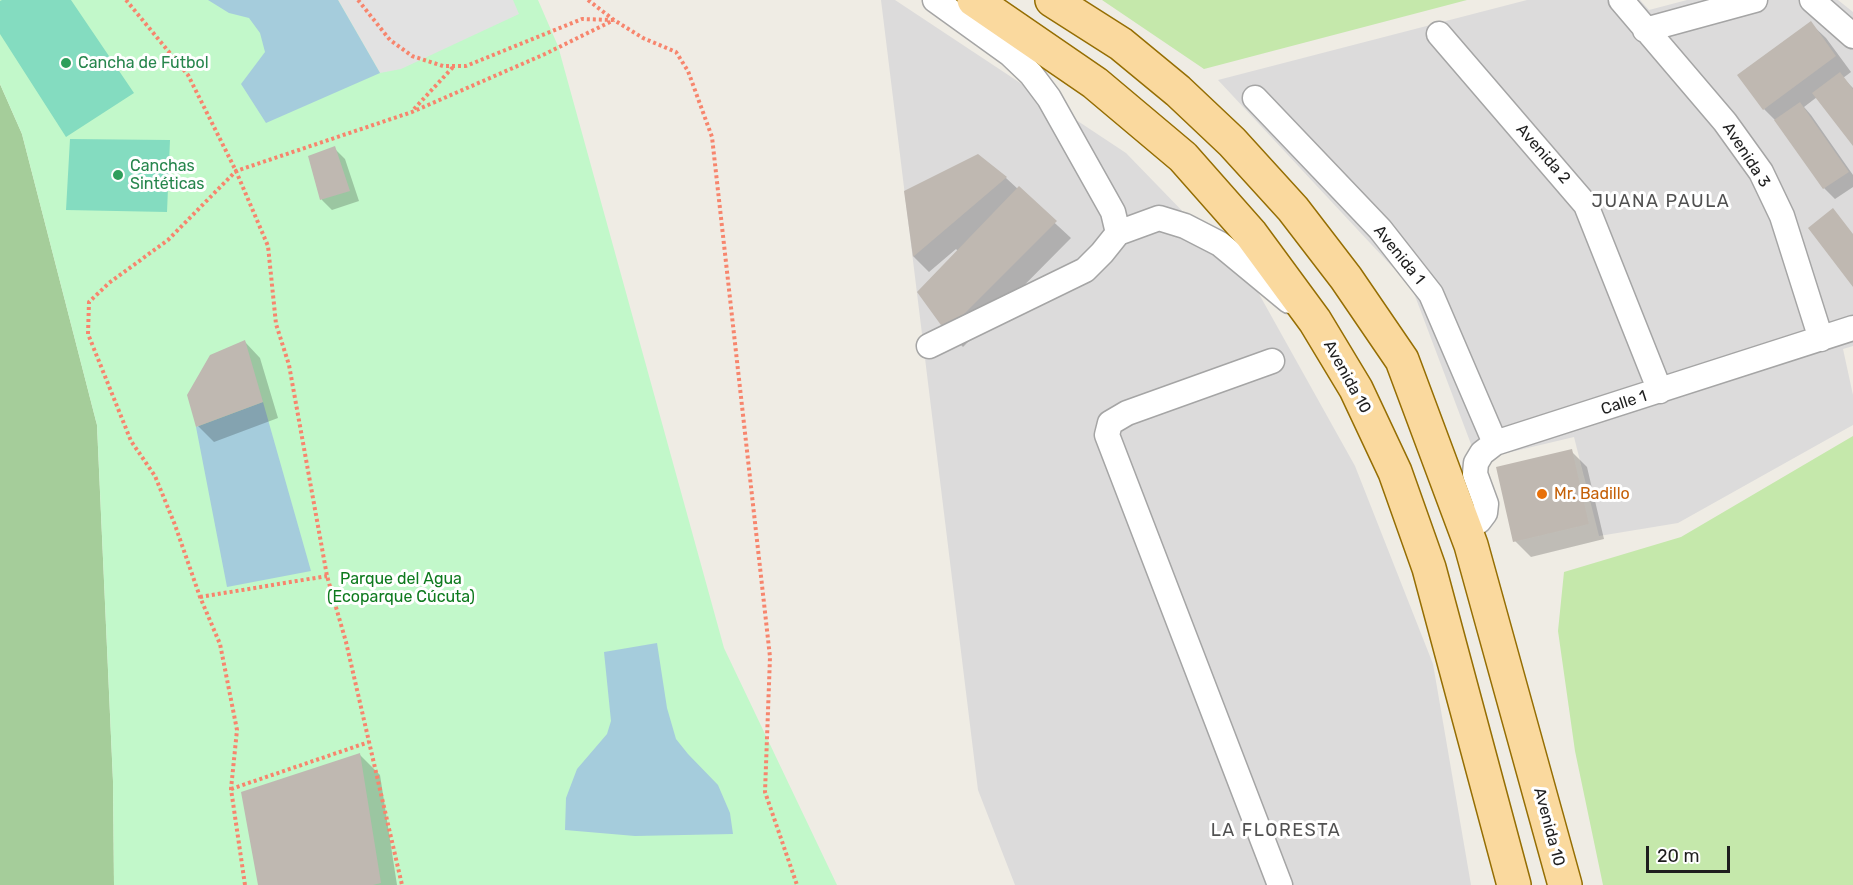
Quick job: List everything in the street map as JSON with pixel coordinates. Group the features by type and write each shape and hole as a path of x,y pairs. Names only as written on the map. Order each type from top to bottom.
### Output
{"main road":[{"name":"Avenida 10","path":"974,0 1095,82 1184,157 1251,234 1315,321 1356,389 1390,462 1429,568 1514,885"},
{"name":"Avenida 10","path":"1052,0 1121,44 1178,91 1232,142 1293,209 1346,278 1402,360 1467,530 1565,885"}],"street":[{"path":"935,0 1010,54 1031,74 1049,98 1113,212 1118,233"},
{"name":"Avenida 3","path":"1621,0 1725,122 1761,172 1782,216 1821,339"},
{"path":"1645,30 1755,0"},
{"path":"1812,0 1853,36"},
{"name":"Avenida 2","path":"1439,34 1586,206 1660,391"},
{"name":"Avenida 1","path":"1255,98 1380,229 1431,294 1495,444"},
{"path":"929,346 1085,270 1118,233 1159,218 1185,226 1220,244 1315,321"},
{"name":"Calle 1","path":"1495,444 1853,328"},
{"path":"1272,360 1127,413 1110,423 1107,435 1280,885"},
{"path":"1467,530 1485,513 1486,504 1475,474 1476,462 1482,453 1495,444"}],"path":[{"path":"126,0 188,75 236,171 268,246 276,324 289,364 327,576 346,642 402,885"},
{"path":"358,0 390,39 412,56 442,66 466,66 582,19 614,20"},
{"path":"588,0 614,20 644,38 676,52 688,71 712,137 770,657 765,792 797,885"},
{"path":"245,885 231,789 237,730 220,644 155,476 130,441 88,334 89,302 109,283 168,240 236,171 412,112 545,54 614,20"},
{"path":"412,112 454,66"},
{"path":"200,597 327,576"},
{"path":"231,789 369,742"}],"shaded area":[{"path":"338,0 513,0 519,14 401,69 380,73"},
{"path":"881,0 895,0 1126,153 1254,285 1355,466 1433,664 1471,885 1015,885 978,790"},
{"path":"1527,0 1640,0 1649,10 1687,0 1838,0 1853,12 1853,346 1843,349 1853,395 1853,425 1678,523 1599,536 1574,437 1477,460 1412,288 1218,80"}],"green space":[{"name":"Parque del Agua (Ecoparque Cúcuta)","path":"0,0 538,0 558,46 724,648 837,885 114,885 113,781 97,425 22,134 0,84"},
{"name":"Cancha de Fútbol","path":"71,0 134,93 66,137 0,34 0,1"},
{"path":"1102,0 1467,0 1204,69"},
{"path":"0,84 22,134 97,425 113,781 114,885 0,885"},
{"name":"Canchas Sintéticas","path":"70,139 170,140 167,212 66,210"},
{"path":"1853,436 1853,885 1603,885 1575,751 1558,631 1564,572 1681,537"}],"water":[{"path":"208,0 338,0 380,73 266,123 241,84 265,52 260,33 249,18 229,13"},
{"path":"263,402 311,571 227,587 196,427"},
{"path":"657,643 667,708 676,739 718,785 730,813 733,834 635,836 565,830 566,798 577,769 607,734 611,721 604,652"}],"building":[{"path":"1811,21 1836,56 1763,110 1737,75"},
{"path":"1840,72 1853,89 1853,146 1812,93"},
{"path":"1800,102 1849,172 1823,189 1774,120"},
{"path":"335,146 350,191 320,200 308,156"},
{"path":"978,154 1007,177 913,257 904,191"},
{"path":"1019,186 1057,221 946,332 917,292"},
{"path":"1833,208 1853,234 1853,287 1808,228"},
{"path":"245,340 263,402 196,427 187,395 210,355"},
{"path":"1572,449 1589,524 1513,542 1496,467"},
{"path":"360,753 381,883 373,885 258,885 241,792"}],"place":[{"name":"Cancha de Fútbol","path":"66,63"},
{"name":"Canchas Sintéticas","path":"118,175"},
{"name":"Mr. Badillo","path":"1542,494"}],"district":[{"name":"JUANA PAULA","path":"1661,202"},
{"name":"LA FLORESTA","path":"1276,831"}]}
